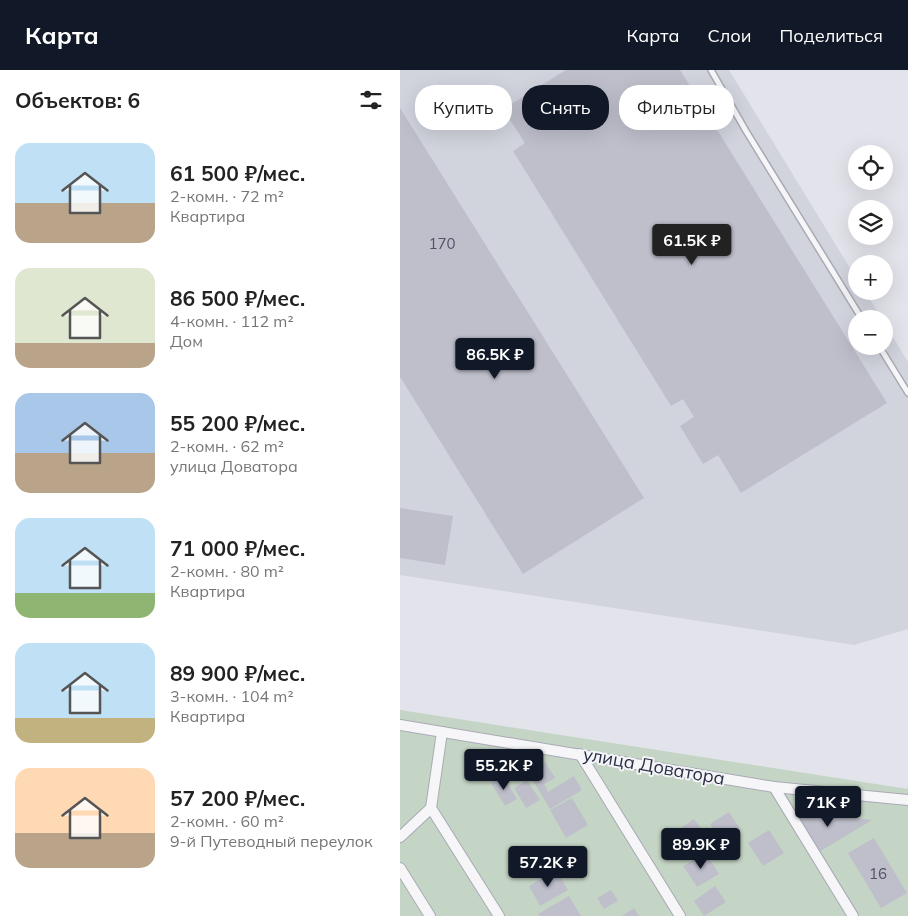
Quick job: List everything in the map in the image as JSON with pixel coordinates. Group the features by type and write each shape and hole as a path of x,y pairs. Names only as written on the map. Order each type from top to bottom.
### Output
{"street":[{"name":"улица Доватора","path":"400,725 774,786 908,800"},
{"path":"400,837 431,808 442,732"},
{"path":"580,754 680,916"},
{"path":"774,786 853,916"},
{"path":"431,808 499,916"},
{"path":"400,868 430,916"}],"lane":[{"path":"710,70 856,310"},
{"path":"885,355 908,392"}],"shaded area":[{"path":"400,70 729,70 848,265 848,300 870,300 877,310 848,310 848,355 893,355 893,337 908,362 908,629 854,645 400,575"}],"green space":[{"path":"400,710 908,789 908,916 400,916"}],"building":[{"path":"566,70 680,70 689,85 619,85 619,130 717,130 848,340 848,355 857,355 887,403 741,493 718,455 703,464 680,426 694,417 683,399 671,406 513,151 525,143 512,123 512,103 522,97 522,130 609,130 609,85 542,85"},
{"path":"400,108 644,498 523,574 400,377"},
{"path":"400,508 453,516 445,565 400,558"},
{"path":"545,762 555,778 544,784 548,792 574,776 582,790 550,809 528,772"},
{"path":"503,776 517,799 505,806 491,783"},
{"path":"527,780 540,800 526,808 514,788"},
{"path":"572,798 588,825 566,838 550,810"},
{"path":"729,812 741,830 722,842 710,824"},
{"path":"794,813 872,820 819,852"},
{"path":"694,819 706,835 686,850 681,843 675,847 668,837"},
{"path":"769,830 784,853 763,866 748,843"},
{"path":"874,838 907,893 881,908 848,853"},
{"path":"706,853 719,874 697,887 683,866"},
{"path":"556,870 568,890 540,906 529,886"},
{"path":"715,886 726,902 704,916 694,901"},
{"path":"611,890 618,901 604,909 597,898"},
{"path":"569,896 581,916 540,916 538,914"},
{"path":"634,908 639,916 622,916"}]}
